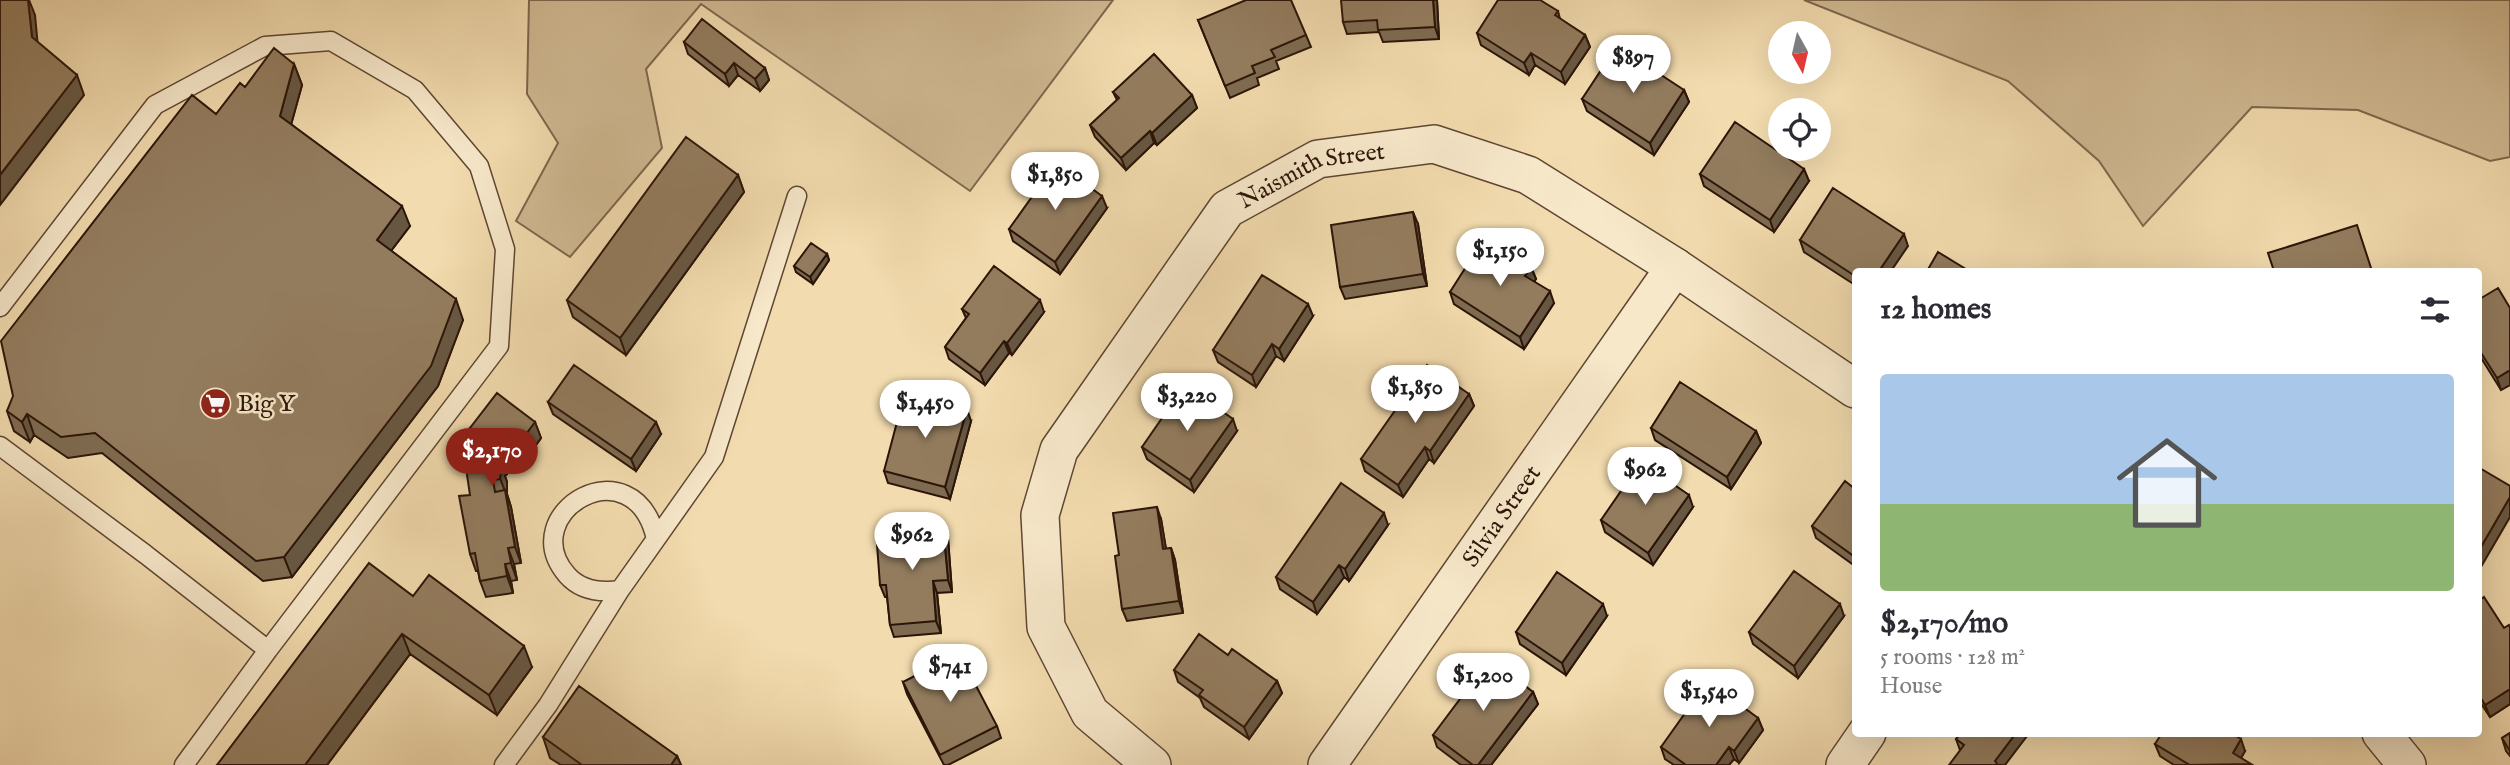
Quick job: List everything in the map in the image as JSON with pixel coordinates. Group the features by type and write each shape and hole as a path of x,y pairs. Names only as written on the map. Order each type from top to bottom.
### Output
{"street":[{"name":"Naismith Street","path":"1152,765 1090,713 1046,627 1040,514 1059,450 1227,209 1318,159 1434,144 1528,175 1675,267 1852,386"},
{"name":"Silvia Street","path":"1327,765 1675,267"},
{"path":"1845,765 1864,737"},
{"path":"2384,737 2407,765"}],"lane":[{"path":"0,307 155,105 265,46 331,41 415,90 479,166 505,249 499,346 184,765"},
{"path":"504,765 548,705 620,590 714,457 797,196"},
{"path":"0,446 268,650"},
{"path":"620,590 604,593 587,589 572,581 561,568 554,552 558,519 568,505 582,495 598,490 615,491 631,497 643,508 652,523 656,539"}],"shaded area":[{"path":"529,0 1113,0 970,191 701,4 646,69 662,148 570,257 516,221 558,143 527,94"},
{"path":"1804,0 2510,0 2510,157 2490,161 2358,110 2252,107 2143,226 2099,161 2008,81"}],"building":[{"path":"0,0 28,0 32,37 77,75 0,175"},
{"path":"1246,0 1291,0 1306,35 1271,50 1275,57 1252,66 1255,73 1225,86 1198,20"},
{"path":"1341,0 1433,0 1435,27 1378,30 1377,20 1343,22"},
{"path":"1498,0 1540,0 1558,11 1555,15 1585,35 1561,72 1531,53 1524,63 1477,33"},
{"path":"702,19 765,68 755,79 734,63 725,74 684,42"},
{"path":"1617,46 1684,90 1650,143 1582,99"},
{"path":"274,48 294,64 280,116 402,206 377,240 456,299 431,366 284,557 256,561 95,433 61,437 27,414 22,422 7,411 13,396 1,341 192,95 216,114 240,83 245,87"},
{"path":"1154,54 1192,95 1121,158 1090,125 1119,98 1113,92"},
{"path":"1735,122 1768,144 1768,161 1792,161 1804,169 1770,220 1700,174"},
{"path":"686,137 738,175 620,338 567,300"},
{"path":"1056,163 1102,196 1055,262 1009,229"},
{"path":"1833,188 1904,234 1881,268 1852,268 1852,274 1800,240"},
{"path":"1413,212 1423,274 1340,287 1331,225"},
{"path":"2357,225 2371,268 2273,268 2268,253"},
{"path":"1485,237 1531,267 1525,276 1550,291 1520,337 1450,292"},
{"path":"811,243 827,254 810,277 794,266"},
{"path":"1938,252 1964,268 1929,268"},
{"path":"994,266 1040,300 980,373 945,347 969,314 962,309"},
{"path":"1262,275 1308,304 1279,349 1272,344 1252,375 1213,350"},
{"path":"2498,288 2510,308 2510,370 2497,378 2482,354 2482,298"},
{"path":"574,365 656,422 631,459 548,402"},
{"path":"1427,365 1469,394 1430,451 1425,447 1398,485 1361,459"},
{"path":"1680,382 1756,431 1727,477 1651,428"},
{"path":"1185,385 1233,419 1190,480 1142,447"},
{"path":"905,392 967,409 945,487 884,471"},
{"path":"497,393 535,422 511,454 507,450 495,465 501,465 500,479 493,480 495,492 505,490 515,547 508,548 511,563 505,564 507,576 480,581 475,553 470,554 459,496 470,495 468,468 484,438 470,428"},
{"path":"1641,462 1689,495 1648,553 1601,520"},
{"path":"2482,469 2510,486 2510,497 2482,545"},
{"path":"1845,481 1852,487 1852,555 1812,526"},
{"path":"1341,483 1384,513 1345,569 1339,565 1313,602 1276,577"},
{"path":"1157,507 1163,549 1171,548 1179,601 1122,609 1113,513"},
{"path":"943,526 948,580 933,581 936,621 890,625 886,585 880,585 876,531"},
{"path":"369,563 413,596 429,575 524,646 489,695 402,634 305,765 217,765"},
{"path":"1794,571 1840,604 1794,666 1749,632"},
{"path":"1557,572 1603,604 1562,663 1516,632"},
{"path":"2484,597 2504,628 2509,625 2510,627 2510,689 2485,705 2482,700"},
{"path":"1199,634 1228,655 1232,649 1277,681 1244,727 1199,695 1203,690 1174,670"},
{"path":"959,653 997,726 940,755 903,682"},
{"path":"1490,659 1533,692 1478,765 1473,765 1433,735"},
{"path":"1708,681 1758,718 1734,751 1729,747 1716,765 1686,765 1661,747"},
{"path":"579,686 677,756 671,765 582,765 543,737"},
{"path":"2510,733 2510,751 2502,738"},
{"path":"2013,737 1995,761 1998,765 1949,765 1964,745 1956,739"},
{"path":"2159,737 2238,737 2241,739 2233,753 2251,764 2187,765 2155,744"}],"place":[{"name":"Big Y","path":"215,403"}]}
